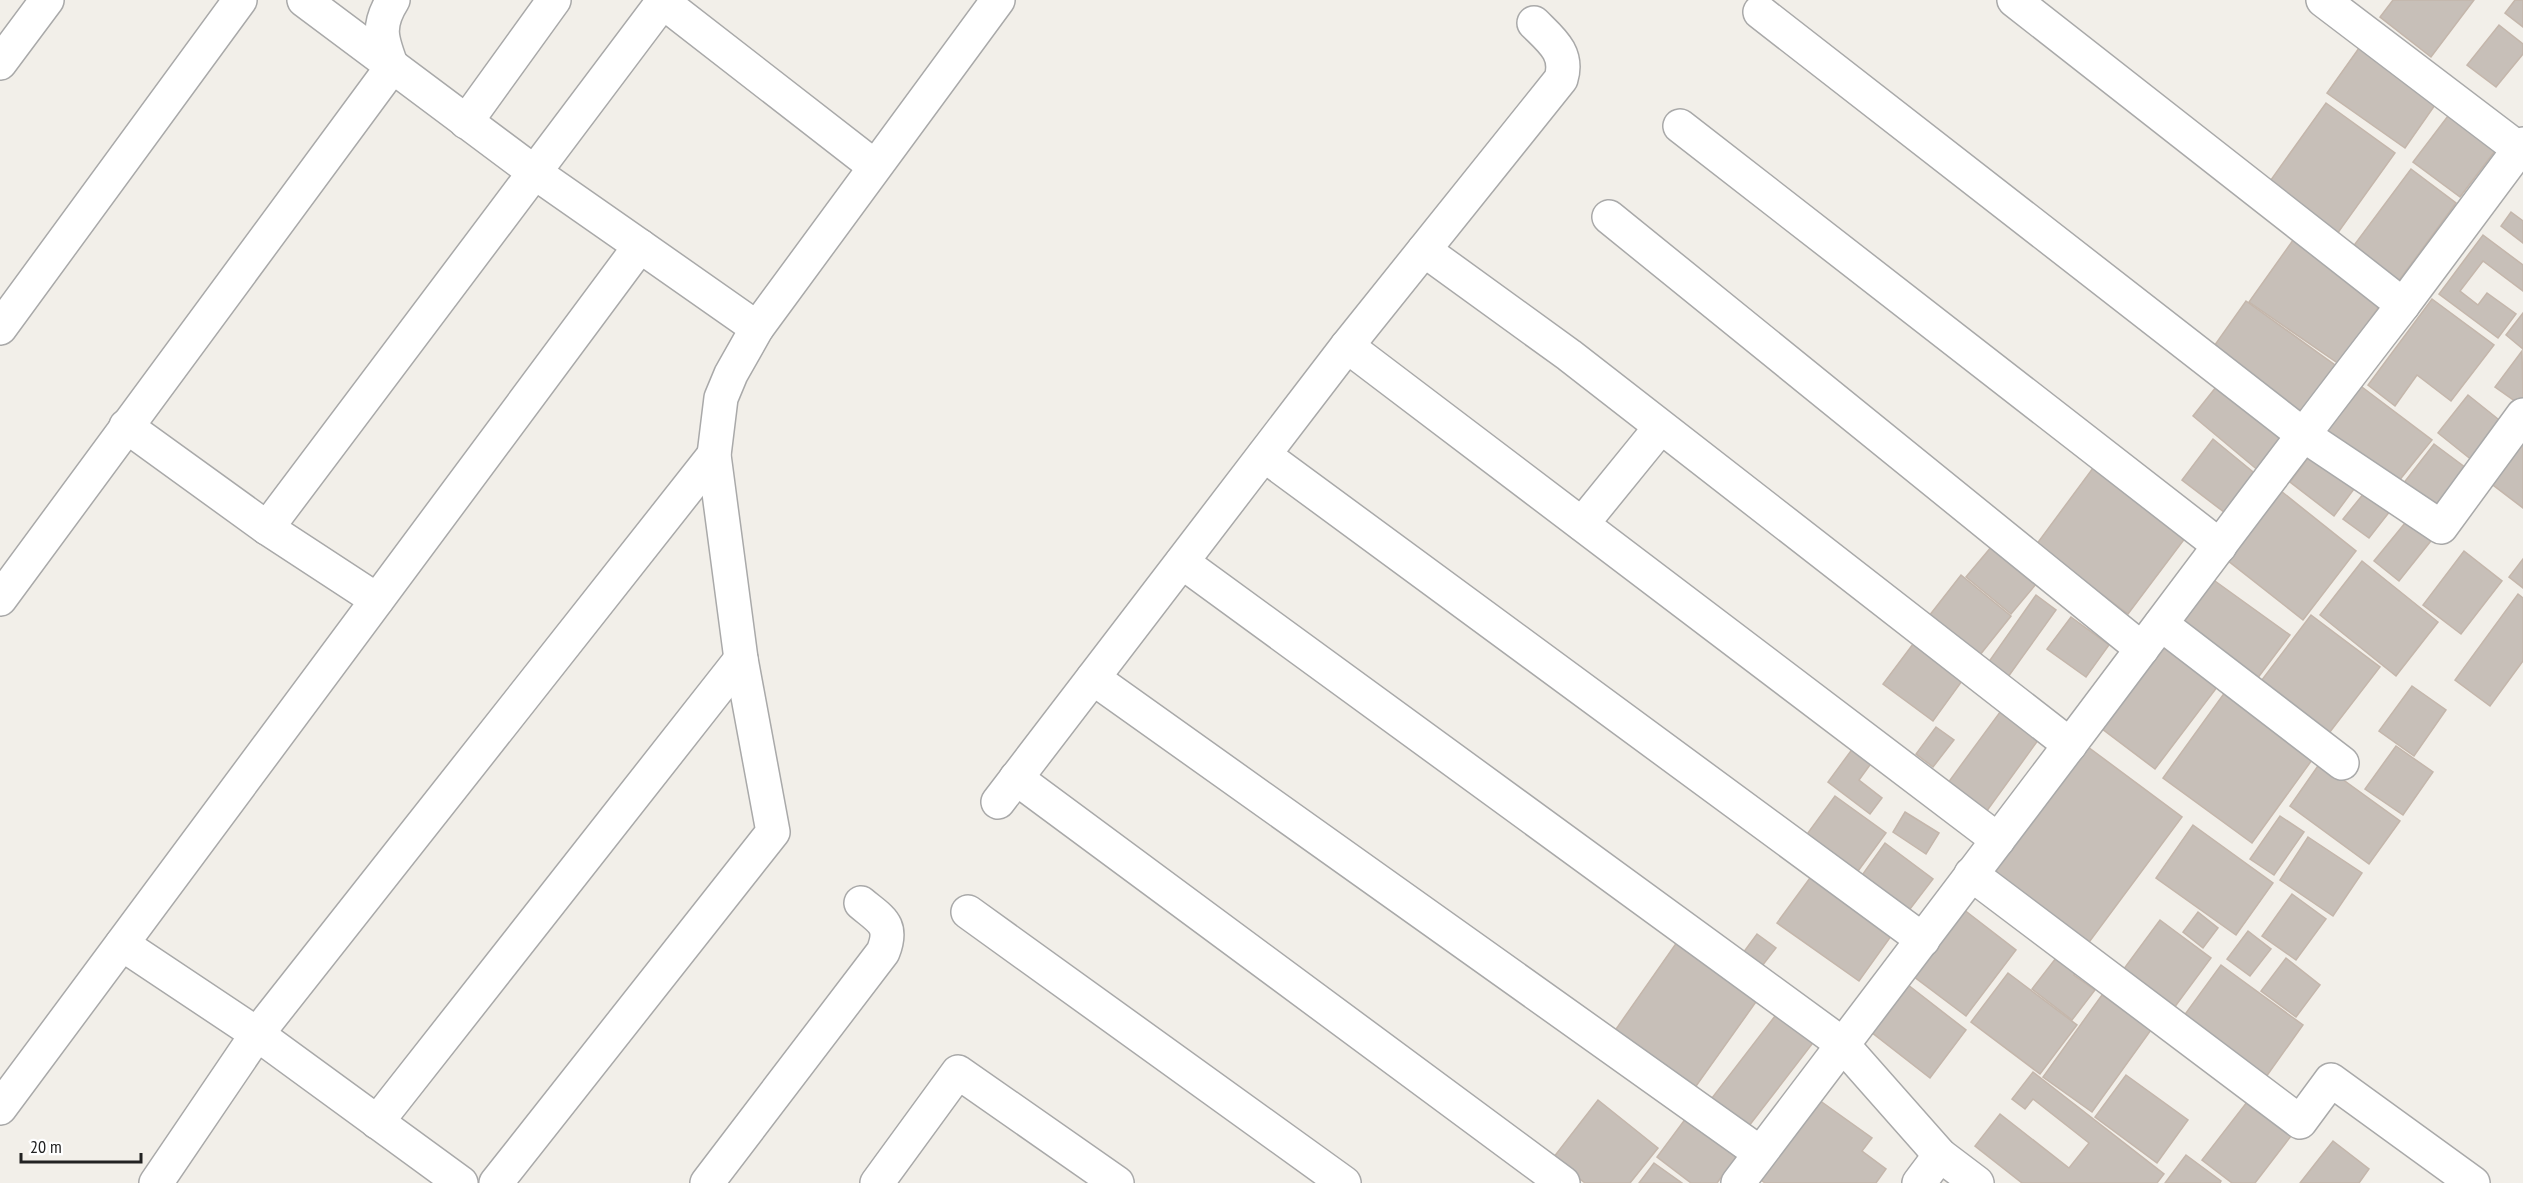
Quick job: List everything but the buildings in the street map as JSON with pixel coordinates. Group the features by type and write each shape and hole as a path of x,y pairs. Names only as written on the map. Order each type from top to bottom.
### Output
{"street":[{"path":"0,63 47,0"},
{"path":"0,328 240,0"},
{"path":"304,0 534,172 757,328"},
{"path":"392,67 382,39 381,23 393,0"},
{"path":"466,122 554,0"},
{"path":"496,1183 773,832 741,659 714,455 722,398 730,374 757,328 998,0"},
{"path":"2014,0 2403,305"},
{"path":"1738,1183 1841,1043 1923,940 2152,637 2302,434 2522,148 2324,0"},
{"path":"267,528 664,1 874,166"},
{"path":"1760,12 2302,434 2441,526 2523,415"},
{"path":"1534,23 1564,57 1565,68 1561,79 1347,346 1007,790 1563,1183"},
{"path":"0,599 392,67"},
{"path":"1680,126 2220,546"},
{"path":"1609,217 2152,637 2342,764"},
{"path":"0,1108 640,246"},
{"path":"1424,250 1569,355 2070,745"},
{"path":"1347,346 1998,840"},
{"path":"126,426 267,528 377,600"},
{"path":"1582,524 1660,428"},
{"path":"156,1183 257,1034 714,455"},
{"path":"1264,455 1923,940"},
{"path":"1182,562 1841,1043 1940,1155 1977,1183"},
{"path":"377,1122 741,659"},
{"path":"1093,678 1760,1153"},
{"path":"1971,874 2300,1122 2331,1080 2473,1183"},
{"path":"707,1183 883,952 888,930 884,922 861,903"},
{"path":"968,912 1344,1183"},
{"path":"122,944 257,1034 461,1183"},
{"path":"877,1183 958,1071 1117,1183"},
{"path":"1919,1183 1940,1155"}]}
